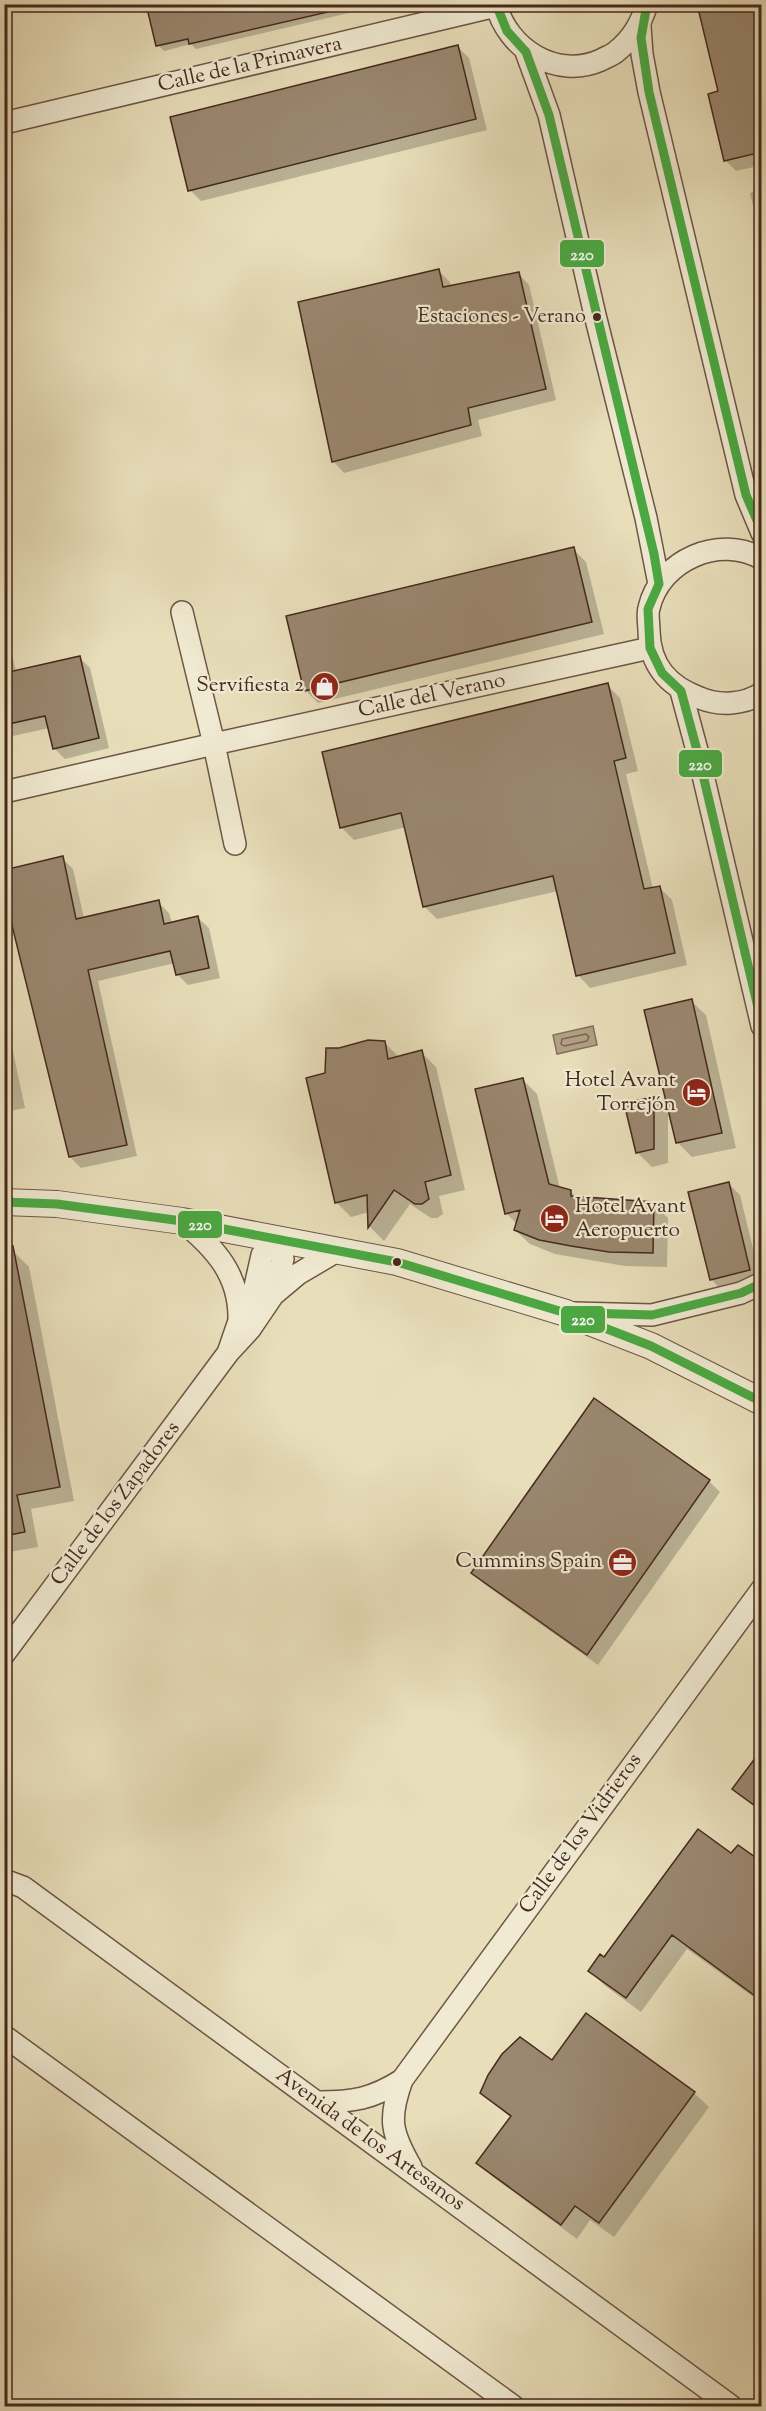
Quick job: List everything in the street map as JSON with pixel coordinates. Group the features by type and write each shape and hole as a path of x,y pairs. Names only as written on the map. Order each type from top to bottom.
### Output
{"street":[{"path":"647,4 640,26 642,54 649,92 747,495 762,533"},
{"path":"496,5 507,31 526,52 549,115 646,518 659,584"},
{"name":"Calle de la Primavera","path":"4,123 496,5"},
{"path":"526,52 550,63 577,66 592,64 616,52 640,26"},
{"path":"762,559 752,554 726,548 711,549 686,558 659,584 648,609 650,648 662,673 681,691 711,703 738,703 762,693"},
{"path":"182,612 235,844"},
{"name":"Calle del Verano","path":"4,792 650,648"},
{"path":"681,691 762,1026"},
{"path":"4,1202 57,1204 182,1221 397,1262 566,1313 651,1346 762,1402"},
{"name":"Calle de los Zapadores","path":"182,1221 207,1242 219,1257 239,1299 239,1321"},
{"name":"Calle de los Zapadores","path":"228,1353 239,1321 254,1291 262,1255 276,1240 283,1259 273,1295"},
{"name":"Calle de los Zapadores","path":"4,1654 228,1353 250,1329 273,1295 298,1274 337,1251"},
{"path":"566,1313 652,1316 741,1293 762,1283"},
{"name":"Calle de los Vidrieros","path":"415,2173 397,2141 392,2120 394,2100 402,2080 762,1589"},
{"path":"4,1871 14,1883"},
{"name":"Avenida de los Artesanos","path":"14,1883 318,2102 731,2406"},
{"path":"4,2036 513,2406"},
{"name":"Calle de los Vidrieros","path":"318,2102 365,2099 402,2080"}],"water":[{"path":"593,1026 597,1045 557,1054 553,1035"}],"building":[{"path":"146,4 327,4 328,12 189,44 188,39 156,46"},
{"path":"697,4 762,4 762,152 724,161 708,94 718,91"},
{"path":"458,45 476,119 188,191 170,117"},
{"path":"439,269 443,287 519,272 546,389 468,408 471,425 332,462 298,302"},
{"path":"574,547 592,622 304,691 286,616"},
{"path":"80,656 99,738 53,749 45,716 4,725 4,673"},
{"path":"608,683 626,758 614,761 644,889 660,886 675,953 576,976 553,876 423,907 401,813 340,828 322,752"},
{"path":"63,856 76,919 159,900 164,924 198,916 209,968 176,975 170,951 88,970 127,1145 69,1157 4,893 4,870"},
{"path":"692,999 722,1133 676,1143 644,1010"},
{"path":"368,1040 385,1041 388,1059 422,1050 451,1175 425,1182 429,1199 422,1204 415,1204 394,1190 368,1228 367,1195 335,1203 306,1078 325,1073 326,1048 339,1048"},
{"path":"523,1078 549,1184 571,1190 571,1196 654,1202 653,1253 609,1252 571,1246 539,1240 514,1230 520,1210 505,1214 475,1089"},
{"path":"654,1097 654,1149 636,1153 624,1103"},
{"path":"729,1182 750,1270 710,1280 688,1192"},
{"path":"4,1246 13,1246 60,1487 17,1495 25,1532 4,1536"},
{"path":"594,1398 710,1480 587,1655 471,1573"},
{"path":"762,1749 762,1811 732,1789"},
{"path":"698,1829 731,1853 738,1845 762,1862 762,2001 672,1935 626,1998 588,1971 600,1954 604,1957"},
{"path":"586,2013 695,2092 599,2223 575,2206 561,2225 476,2163 511,2116 480,2093 488,2075 502,2054 520,2037 552,2060"}],"transit line":[{"name":"220","path":"496,4 507,31 526,52 549,115 654,554 659,584 648,609 650,648 662,673 681,691 762,1024"},
{"name":"220","path":"647,4 641,38 649,92 746,495 762,532"},
{"name":"220","path":"4,1202 57,1204 182,1221 397,1262 566,1313 651,1346 762,1402"},
{"name":"220","path":"587,1313 652,1315 741,1293 762,1283"}],"place":[{"name":"Estaciones - Verano","path":"597,317"},
{"name":"Servifiesta 2","path":"325,686"},
{"name":"Hotel Avant Torrejón","path":"697,1093"},
{"name":"Hotel Avant Aeropuerto","path":"554,1219"},
{"name":"Cummins Spain","path":"623,1562"}]}
